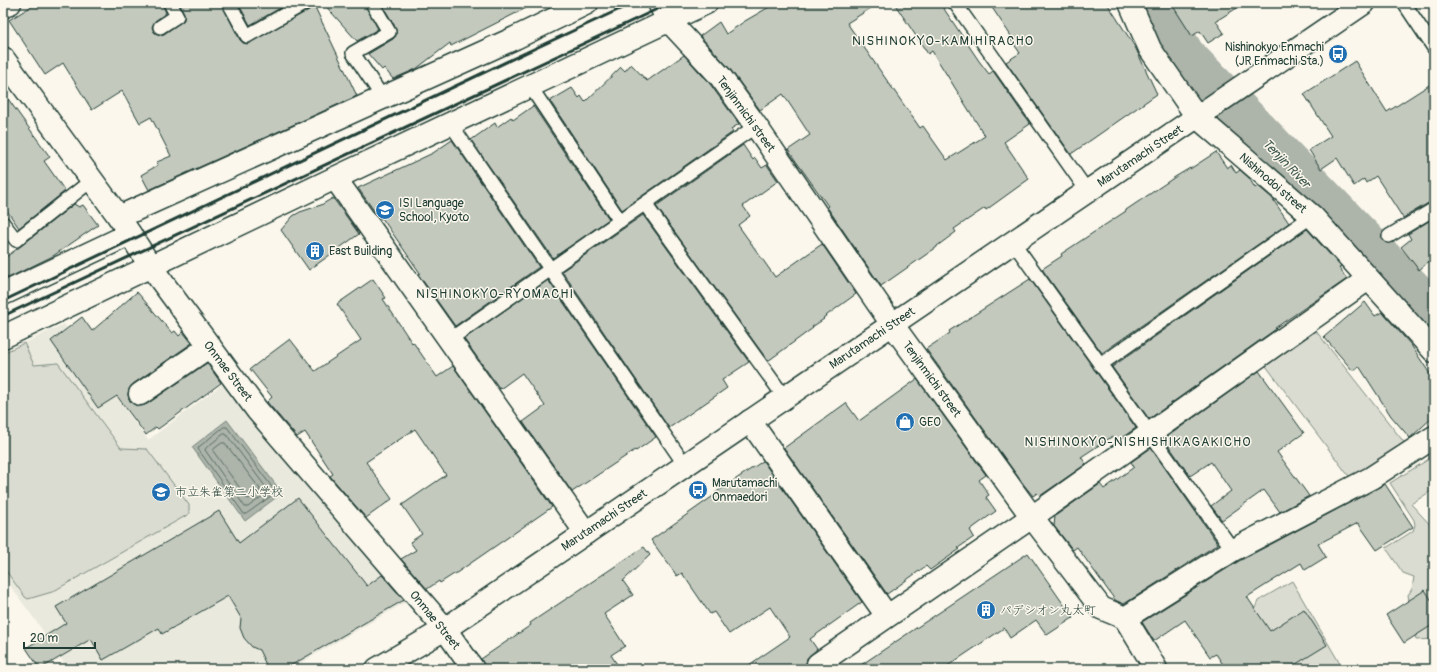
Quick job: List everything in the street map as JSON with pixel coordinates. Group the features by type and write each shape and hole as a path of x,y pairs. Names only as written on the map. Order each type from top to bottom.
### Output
{"street":[{"path":"3,7 10,3"},
{"path":"3,294 125,226 383,98 515,38 587,3"},
{"path":"3,337 530,86 664,12 706,3"},
{"name":"Nishinodoi street","path":"1130,3 1150,49 1202,114 1312,216 1434,351"},
{"name":"Marutamachi Street","path":"377,669 445,629 1364,3"},
{"name":"Tenjinmichi street","path":"664,12 720,76 892,324 1032,517 1101,608 1125,618"},
{"name":"Onmae Street","path":"3,59 125,226 151,267 258,410 445,629 473,669"},
{"path":"335,178 586,533"},
{"path":"818,664 1032,517 1368,279"},
{"path":"140,394 210,346"},
{"path":"750,421 887,616"},
{"path":"1156,669 1125,618 1233,550 1371,478 1434,437"}],"lane":[{"path":"160,27 177,16 170,3"},
{"path":"229,3 247,36 305,3"},
{"path":"372,3 389,32 353,53 383,98"},
{"path":"955,3 1088,192"},
{"path":"1404,3 1434,48"},
{"path":"530,86 620,221"},
{"path":"450,123 685,465"},
{"path":"449,340 756,126"},
{"path":"3,223 16,240 92,180"},
{"path":"645,204 785,398"},
{"path":"1389,236 1434,209"},
{"path":"1100,365 1312,216"},
{"path":"1013,242 1233,550"}],"shaded area":[{"name":"市立朱雀第二小学校","path":"64,324 148,440 228,380 363,544 406,602 290,669 68,669 36,621 3,576 3,353"},
{"path":"1316,331 1407,446 1351,479 1266,366"},
{"path":"24,343 34,365 58,363 121,448 147,449 189,505 189,514 52,592 28,599 3,567 3,353"},
{"path":"1434,456 1434,489 1411,504 1434,529 1434,639 1416,640 1408,595 1412,589 1414,577 1403,573 1386,548 1413,531 1415,525 1414,520 1390,483"},
{"path":"1292,581 1343,669 1230,669 1258,601"}],"water":[{"path":"227,420 282,493 245,521 192,447"}],"building":[{"path":"37,3 162,3 166,13 155,21 152,27 154,32 160,35 164,34 184,20 184,13 179,3 221,3 240,40 247,44 309,10 313,3 357,96 149,190 141,175 158,165 157,162 171,156 151,117 140,123 122,91 92,110 63,63 45,75 9,20"},
{"path":"238,3 289,3 250,25"},
{"path":"323,3 364,3 378,29 357,41"},
{"path":"381,3 536,3 451,46 450,43 416,69 393,79 384,68 382,70 368,54 396,36 396,28"},
{"path":"776,3 879,3 847,23 920,128 923,126 947,160 985,136 932,51 928,54 894,3 940,3 979,61 989,74 993,71 1030,124 1004,142 1029,179 986,210 985,208 954,229 956,232 937,247 881,286 827,207 828,206 788,150 810,135 783,94 760,110 730,69 700,36 719,22 726,34"},
{"path":"989,3 1107,3 1135,47 1157,94 1071,154 1006,62 1020,53 1011,40 1013,39"},
{"path":"1171,3 1245,3 1216,21 1224,33 1208,43 1200,31 1192,36"},
{"path":"684,55 710,84 739,124 731,129 733,132 622,210 550,101 572,88 579,98 581,96 585,102 621,67 625,71 631,64 647,81"},
{"path":"1355,61 1387,112 1434,82 1434,201 1403,218 1376,176 1366,183 1364,179 1354,186 1337,158 1321,169 1309,150 1331,136 1304,94"},
{"path":"3,92 50,157 44,161 65,191 19,228 3,205"},
{"path":"533,106 609,219 553,258 471,140 495,123 497,127 511,117 513,120"},
{"path":"452,140 539,267 455,326 418,274 420,273 382,218 380,219 358,188 433,153"},
{"path":"743,145 753,160 755,158 762,168 767,165 778,181 743,206 750,216 738,225 775,277 822,244 856,294 768,361 656,206"},
{"path":"1216,152 1227,168 1231,165 1236,173 1240,170 1249,178 1255,188 1258,186 1272,198 1289,223 1102,353 1042,269 1062,256 1061,254 1175,177"},
{"name":"East Building","path":"333,198 359,234 309,270 281,230 293,216 321,205"},
{"path":"74,204 79,207 83,205 98,225 53,256 8,278 3,271 3,259"},
{"path":"643,215 749,362 722,380 727,388 669,428 562,271"},
{"path":"1434,218 1434,257 1419,270 1401,247 1411,239 1408,234"},
{"path":"1307,229 1341,267 1339,268 1347,279 1275,328 1276,329 1149,419 1112,367"},
{"path":"373,279 386,298 383,299 412,343 413,342 437,377 453,366 552,507 455,574 440,583 439,581 427,589 401,559 416,550 410,542 422,534 402,505 446,475 415,429 366,462 392,499 366,518 330,476 333,474 305,432 297,437 267,402 272,397 250,369 290,339 315,371 361,340 337,304"},
{"path":"1030,279 1136,428 1117,441 1113,436 1081,457 1086,464 1040,496 1037,493 1033,496 1024,485 926,349 950,333 949,331"},
{"path":"548,280 656,437 572,492 523,422 545,406 522,373 500,389 464,339"},
{"path":"137,292 172,333 175,331 179,336 183,332 192,343 133,384 129,389 128,395 130,401 135,405 141,406 147,404 207,363 221,383 158,429 156,427 146,435 117,396 98,408 51,341 82,317 92,331"},
{"path":"1365,302 1375,316 1382,312 1411,345 1434,380 1434,416 1410,438 1391,416 1359,366 1353,371 1324,337"},
{"path":"1259,371 1304,433 1277,452 1309,496 1280,512 1264,490 1222,520 1211,506 1231,491 1211,462 1190,476 1164,439"},
{"path":"917,379 986,475 979,480 989,495 986,497 996,511 970,530 974,537 958,548 960,549 930,570 926,566 887,594 784,448 846,403 859,421"},
{"path":"1151,448 1218,544 1124,604 1115,600 1077,547 1073,550 1054,526 1055,516 1100,484 1104,489 1134,467 1131,462"},
{"path":"763,461 862,602 810,639 817,649 807,658 807,669 743,669 790,637 770,607 729,634 714,612 710,614 682,573 677,576 651,540 716,494 715,493"},
{"path":"1385,484 1413,527 1377,550 1358,523 1318,544 1326,557 1305,570 1301,563 1247,597 1270,631 1304,609 1327,645 1288,669 1226,669 1216,654 1210,657 1185,620 1154,641 1142,622 1239,561"},
{"path":"298,498 367,586 382,575 404,600 285,669 268,669 259,650 252,647 244,638 240,628 241,618 228,596 162,634 159,628 103,660 91,639 40,669 26,648 66,623 56,607 219,511 239,543"},
{"path":"644,547 650,555 623,581 633,595 604,614 625,646 611,655 620,669 485,669 481,659 531,625 530,623"},
{"name":"パデシオン丸太町","path":"1028,553 1073,618 1047,635 1036,620 1010,638 1004,628 943,669 855,669"},
{"path":"1425,590 1434,604 1434,624 1404,643 1386,615"}],"waterway":[{"name":"Tenjin River","path":"1153,3 1184,56 1434,315"}],"railway":[{"path":"3,301 633,3"},
{"path":"3,316 670,3"}],"place":[{"name":"Nishinokyo Enmachi (JR Enmachi Sta.)","path":"1338,54"},
{"name":"ISI Language School, Kyoto","path":"385,210"},
{"name":"East Building","path":"315,251"},
{"name":"GEO","path":"905,422"},
{"name":"Marutamachi Onmaedori","path":"698,490"},
{"name":"市立朱雀第二小学校","path":"161,492"},
{"name":"パデシオン丸太町","path":"986,610"}],"district":[{"name":"NISHINOKYO-KAMIHIRACHO","path":"943,40"},
{"name":"NISHINOKYO-RYOMACHI","path":"495,293"},
{"name":"NISHINOKYO-NISHISHIKAGAKICHO","path":"1138,441"}]}
